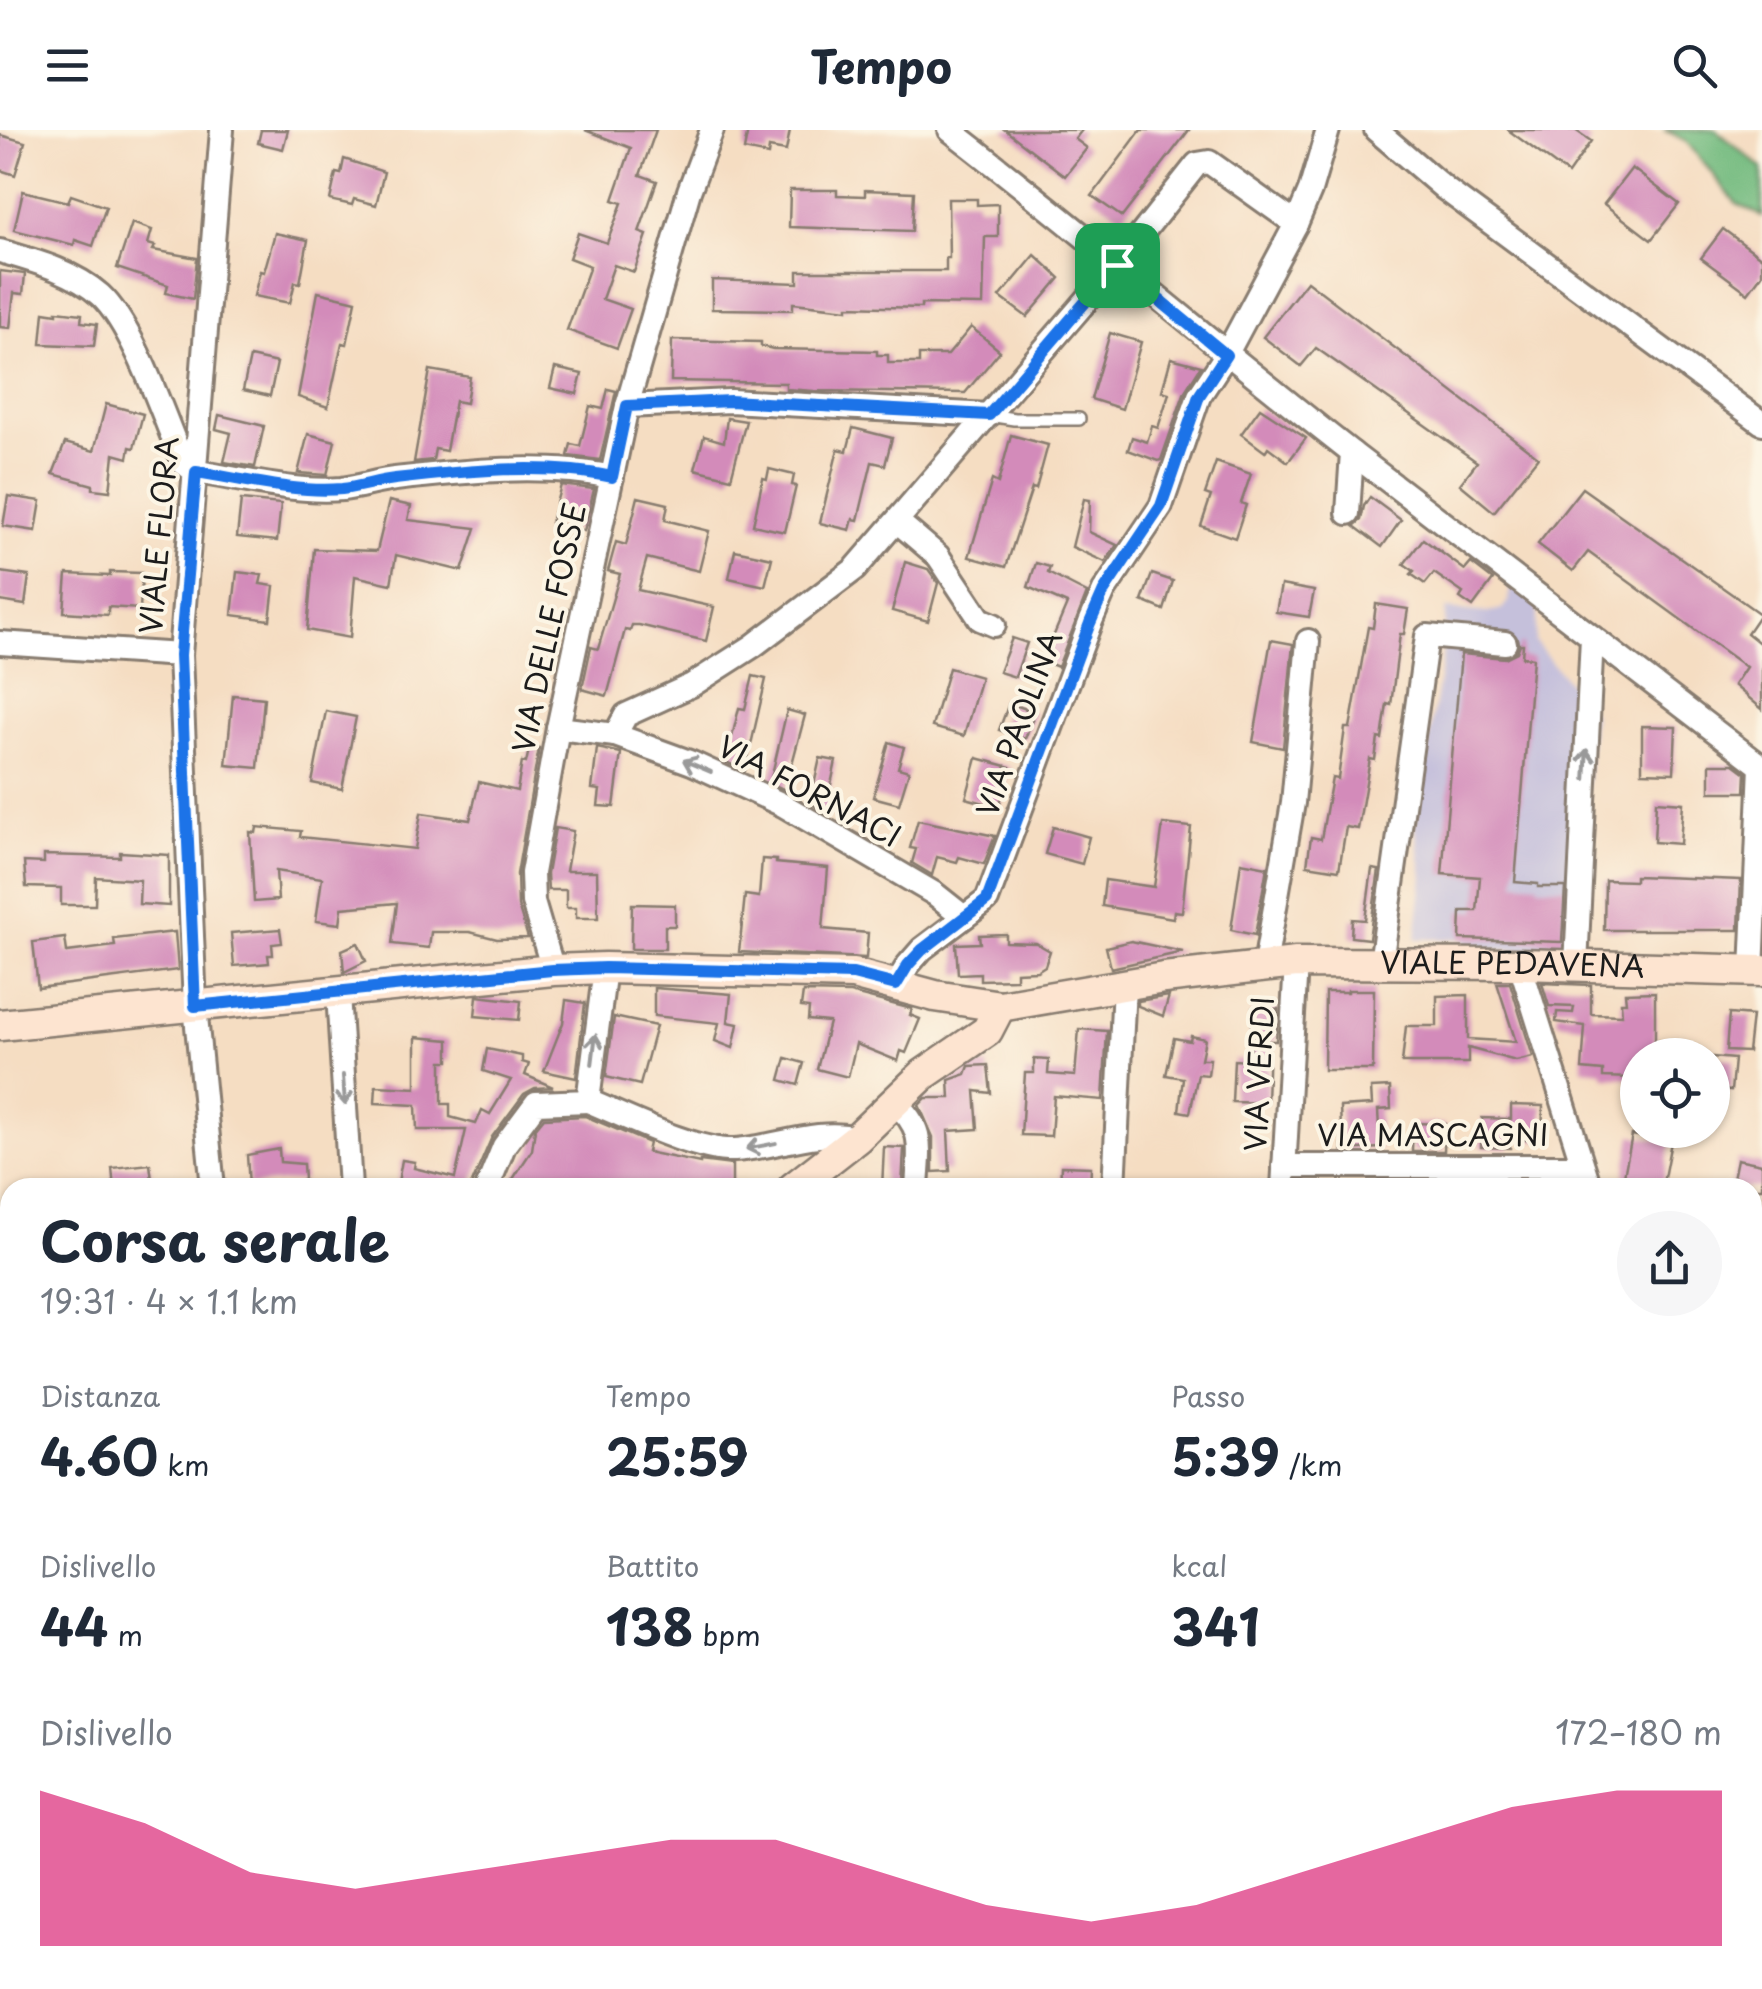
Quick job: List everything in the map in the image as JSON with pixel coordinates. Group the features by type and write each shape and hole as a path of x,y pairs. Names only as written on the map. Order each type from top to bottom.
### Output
{"main road":[{"name":"VIALE PEDAVENA","path":"0,1025 605,968 853,974 952,999 1000,1006 1281,964 1520,964 1757,971"},
{"path":"806,1178 857,1138 924,1074 987,1031 1000,1006"}],"street":[{"name":"VIALE FLORA","path":"213,1178 195,1006 180,655 222,130"},
{"name":"VIA DELLE FOSSE","path":"552,970 534,902 532,873 558,728 627,406 689,192 712,130"},
{"path":"950,130 1226,355 1761,767 1757,971"},
{"name":"VIA PAOLINA","path":"896,985 922,950 987,900 1104,591 1161,506 1199,396 1226,355 1296,224 1328,130"},
{"path":"1376,130 1430,178 1762,423"},
{"path":"615,736 626,715 692,685 754,646 854,570 1117,265 1198,164 1208,162 1296,224"},
{"path":"0,252 52,266 98,293 122,319 184,463 196,472 308,489 542,469 582,470 612,477"},
{"path":"627,406 730,401 989,415"},
{"path":"1348,513 1352,453"},
{"path":"898,522 938,556 980,620 994,626"},
{"path":"1381,963 1427,636 1504,643"},
{"path":"1576,966 1592,637"},
{"path":"1281,964 1308,641"},
{"path":"0,643 180,655"},
{"name":"VIA FORNACI","path":"558,728 615,736 692,764 783,805 934,894 964,917"},
{"name":"VIA VERDI","path":"1281,964 1284,1176"},
{"path":"1520,964 1586,1177"},
{"path":"588,1101 605,968"},
{"path":"1114,1178 1124,986"},
{"path":"338,993 349,1178"},
{"path":"490,1178 504,1146 536,1103 588,1101 694,1143 729,1151 828,1135 857,1138"},
{"path":"894,1102 913,1118 919,1146 918,1178"},
{"name":"VIA MASCAGNI","path":"1284,1176 1586,1177"}],"lane":[{"path":"989,415 1080,419"}],"shaded area":[{"path":"1514,570 1539,588 1535,642 1593,713 1575,952 1472,948 1460,939 1416,939 1423,877 1415,826 1442,661 1446,609 1488,613 1502,609 1508,602"}],"green space":[{"path":"1664,130 1716,130 1762,168 1762,216 1737,204 1686,141"}],"building":[{"path":"261,130 288,130 283,149 258,143"},
{"path":"585,130 656,130 640,175 657,181 639,232 647,235 634,272 614,265 602,299 631,309 617,348 567,330 590,266 569,258 578,233 607,243 622,203 613,200 631,148"},
{"path":"748,130 790,130 786,151 769,148 768,155 744,150"},
{"path":"1005,130 1082,130 1075,139 1087,148 1065,176"},
{"path":"1141,130 1189,130 1122,217 1092,196"},
{"path":"1508,130 1575,130 1591,141 1568,174"},
{"path":"0,135 25,142 15,175 0,170"},
{"path":"344,159 384,172 376,205 354,199 352,205 330,200 336,173 341,174"},
{"path":"1632,168 1679,204 1651,240 1604,204"},
{"path":"790,190 837,190 837,195 865,196 865,190 914,192 912,231 789,227"},
{"path":"23,191 68,202 71,195 106,207 93,246 14,230"},
{"path":"948,199 977,199 977,205 998,204 998,237 985,237 983,305 848,309 793,303 793,310 712,309 712,280 798,283 798,271 946,271"},
{"path":"132,223 152,230 148,244 155,246 153,250 197,258 193,299 166,293 168,285 117,268"},
{"path":"1723,229 1762,258 1762,274 1748,293 1701,258"},
{"path":"275,233 308,240 300,283 295,282 290,303 254,296"},
{"path":"1035,255 1060,278 1027,317 1000,297"},
{"path":"0,271 25,274 23,294 14,293 10,328 0,327"},
{"path":"1307,281 1538,457 1494,512 1460,484 1477,462 1316,348 1301,366 1263,337"},
{"path":"318,292 356,301 328,407 298,397"},
{"path":"44,312 82,314 81,322 97,324 94,346 41,344"},
{"path":"971,327 1000,351 965,393 814,391 786,389 786,383 671,381 672,340 761,342 761,346 773,349 877,351 877,355 888,355 888,363 919,363 919,355 948,355"},
{"path":"1110,333 1141,342 1122,409 1091,399"},
{"path":"250,357 277,363 270,396 243,390"},
{"path":"1171,358 1201,366 1185,391 1158,461 1128,450 1132,437 1147,442 1152,426 1158,428 1169,393 1162,391"},
{"path":"555,368 582,374 577,394 550,388"},
{"path":"430,370 470,377 466,403 455,401 446,451 435,449 433,460 414,462"},
{"path":"608,389 616,391 600,460 568,456 571,444 580,446 590,406 603,409"},
{"path":"106,404 143,414 128,458 114,454 110,491 53,474 65,443 94,451"},
{"path":"1260,408 1306,438 1288,462 1268,447 1265,452 1241,434"},
{"path":"219,415 264,426 255,467 224,462 231,433 216,429"},
{"path":"727,418 746,421 731,478 695,469 704,436 724,442"},
{"path":"853,428 892,438 885,465 872,462 858,520 853,519 850,530 820,523 838,449 847,451"},
{"path":"308,434 335,441 327,475 298,473"},
{"path":"1011,435 1048,445 1006,567 969,557 992,480 998,483"},
{"path":"1216,462 1251,474 1235,538 1201,526 1211,496 1205,494"},
{"path":"769,469 794,475 792,485 796,486 785,532 753,525 763,478 767,479"},
{"path":"561,485 594,489 584,531 551,522"},
{"path":"1582,488 1760,614 1747,633 1762,645 1762,709 1734,685 1746,667 1588,552 1573,571 1538,544"},
{"path":"8,496 41,501 36,531 3,526"},
{"path":"638,497 668,504 665,520 709,531 699,571 647,558 638,590 714,607 706,641 639,625 625,630 607,696 582,689 591,647 598,649 620,574 608,571 616,542 626,545"},
{"path":"1370,497 1401,520 1382,547 1354,526 1361,520"},
{"path":"1084,499 1090,500 1089,532 1117,545 1105,562 1072,547"},
{"path":"241,500 281,504 277,541 237,537"},
{"path":"389,501 411,506 408,520 476,528 462,571 396,555 391,584 355,576 350,638 307,630 314,549 377,551"},
{"path":"1423,539 1465,570 1471,563 1493,580 1473,607 1460,598 1463,593 1434,573 1425,584 1411,574 1414,571 1404,564"},
{"path":"735,550 772,558 765,586 729,578"},
{"path":"905,562 928,569 938,583 928,621 892,611"},
{"path":"1036,563 1050,567 1048,573 1087,593 1058,667 1043,661 1067,604 1028,587"},
{"path":"0,572 29,576 25,605 0,601"},
{"path":"110,572 142,573 140,609 108,607 108,615 64,612 67,574 110,576"},
{"path":"237,572 262,575 260,584 274,586 270,620 232,615"},
{"path":"1152,574 1173,581 1164,610 1142,601"},
{"path":"1281,585 1314,591 1309,617 1276,612"},
{"path":"1376,604 1408,609 1404,634 1400,634 1391,705 1387,704 1375,760 1370,759 1358,829 1346,827 1339,870 1307,865 1311,837 1321,839 1332,778 1338,779 1345,728 1350,728 1368,627 1373,628"},
{"path":"1012,638 1027,643 1015,677 999,672"},
{"path":"1271,640 1293,644 1283,748 1253,742"},
{"path":"1520,644 1522,657 1533,658 1515,882 1565,887 1562,942 1460,939 1461,911 1477,911 1480,877 1442,874 1461,654 1505,658 1517,652"},
{"path":"949,668 981,677 964,736 932,727"},
{"path":"753,676 766,679 745,771 726,762 739,708 745,709"},
{"path":"233,695 264,698 258,768 226,765"},
{"path":"1009,703 1035,712 1025,739 999,730"},
{"path":"787,710 805,715 785,790 770,783"},
{"path":"326,711 356,717 342,789 312,783"},
{"path":"1642,726 1676,727 1674,773 1642,772"},
{"path":"889,742 904,747 898,768 909,771 899,804 873,797"},
{"path":"530,745 539,748 517,874 518,906 528,938 431,932 429,948 392,944 397,903 342,908 340,924 316,921 322,878 276,871 278,900 254,902 250,832 256,833 257,827 301,831 300,837 415,849 421,813 470,820 479,782 517,791 522,762 526,763"},
{"path":"597,748 621,753 614,807 598,806 600,790 592,789"},
{"path":"820,758 836,761 829,794 835,795 831,815 810,803"},
{"path":"977,758 1010,767 999,807 966,798"},
{"path":"1710,764 1734,764 1746,773 1745,792 1710,792"},
{"path":"1656,801 1683,803 1680,844 1654,842"},
{"path":"918,820 995,836 984,864 959,857 957,862 937,857 932,875 912,863 916,849 910,848"},
{"path":"1163,824 1191,827 1182,912 1174,911 1173,918 1102,906 1105,880 1154,887"},
{"path":"1053,827 1089,837 1082,864 1045,854"},
{"path":"555,828 573,831 566,871 597,871 598,918 576,918 576,908 566,908 566,890 548,890"},
{"path":"120,852 169,855 169,906 139,904 140,880 96,877 95,905 61,905 61,888 26,887 24,862 44,863 44,855 120,857"},
{"path":"762,859 828,868 823,929 868,933 866,958 739,952 745,895 759,897"},
{"path":"1241,862 1267,867 1255,935 1231,930"},
{"path":"1372,869 1379,870 1369,939 1351,937 1352,919 1365,920"},
{"path":"1635,876 1741,880 1739,930 1604,930 1605,880 1635,881"},
{"path":"632,904 675,905 675,926 665,926 665,949 631,949"},
{"path":"280,929 282,943 272,944 269,963 234,966 231,933"},
{"path":"175,932 178,970 38,988 33,942 65,938 67,952 115,946 114,939"},
{"path":"1006,934 1006,942 1036,943 1050,951 1045,966 1037,971 1016,972 1016,979 980,980 980,973 958,974 956,944 980,943 979,935"},
{"path":"1131,941 1183,952 1111,968 1106,947"},
{"path":"358,943 366,961 344,972 342,950"},
{"path":"1497,983 1510,983 1533,1057 1516,1061 1468,1048 1468,1063 1402,1063 1406,1026 1437,1026 1437,996 1468,995 1468,1039 1516,1042"},
{"path":"1542,983 1591,985 1591,1014 1622,1015 1625,993 1655,992 1655,1038 1620,1038 1620,1078 1603,1077 1603,1071 1582,1069 1585,1026 1556,1022 1557,1012 1573,1013 1574,1007 1549,1006"},
{"path":"654,988 731,994 728,1022 738,1024 733,1048 715,1041 719,1023 654,1016"},
{"path":"1374,990 1373,1070 1324,1070 1325,992"},
{"path":"803,992 850,993 912,1009 910,1015 920,1019 906,1053 901,1051 898,1061 856,1044 848,1077 817,1069 829,1022 808,1020 809,1008 801,1007"},
{"path":"477,996 521,1001 519,1020 475,1016"},
{"path":"1169,996 1163,1016 1138,1006 1138,1001"},
{"path":"566,1000 585,1003 576,1078 544,1071 563,1023"},
{"path":"1252,1008 1278,1009 1276,1041 1269,1041 1267,1103 1232,1102 1234,1060 1250,1061"},
{"path":"1729,1014 1752,1016 1748,1052 1730,1051"},
{"path":"614,1017 656,1026 640,1085 606,1077"},
{"path":"1079,1029 1107,1031 1103,1100 1054,1096 1051,1136 1021,1135 1025,1073 1034,1073 1034,1059 1049,1060 1048,1074 1075,1076"},
{"path":"1191,1036 1205,1039 1201,1059 1210,1059 1208,1075 1198,1074 1190,1113 1179,1111 1183,1078 1166,1075 1174,1038 1190,1041"},
{"path":"416,1037 449,1040 449,1061 442,1061 442,1104 450,1104 450,1117 476,1124 482,1110 490,1114 511,1080 483,1071 487,1049 522,1056 522,1062 529,1064 525,1075 553,1087 535,1088 524,1094 492,1137 474,1178 455,1178 466,1130 417,1130 416,1105 375,1103 376,1086 416,1088"},
{"path":"786,1058 804,1063 798,1085 780,1080"},
{"path":"1730,1059 1734,1059 1730,1091"},
{"path":"988,1065 991,1093 975,1091 978,1129 948,1131 950,1171 933,1172 933,1137 919,1105 926,1098 950,1098 949,1080 966,1074 969,1066"},
{"path":"1390,1087 1391,1109 1378,1110 1380,1148 1342,1150 1340,1107 1372,1105 1371,1088"},
{"path":"1511,1105 1543,1106 1542,1140 1510,1140 1510,1148 1481,1147 1482,1118 1511,1119"},
{"path":"585,1116 649,1143 647,1152 732,1165 732,1178 514,1178 532,1150 535,1129 544,1118"},
{"path":"1413,1123 1445,1124 1444,1151 1412,1151"},
{"path":"884,1147 904,1148 902,1178 882,1178"},
{"path":"1629,1148 1670,1148 1664,1178 1624,1178"},
{"path":"279,1149 280,1162 303,1164 304,1178 248,1178 247,1155"},
{"path":"1737,1159 1762,1164 1762,1178 1733,1178"},
{"path":"402,1160 415,1162 414,1168 455,1178 399,1178"},
{"path":"150,1164 152,1178 113,1178 112,1168"},
{"path":"1061,1166 1091,1167 1090,1178 1060,1178"}],"route":[{"path":"1117,265 1226,355 1199,396 1161,506 1104,591 987,900 922,950 896,985 853,974 605,968 195,1006 180,655 196,472 308,489 542,469 582,470 612,477 627,406 730,401 989,415 1117,265"}]}
